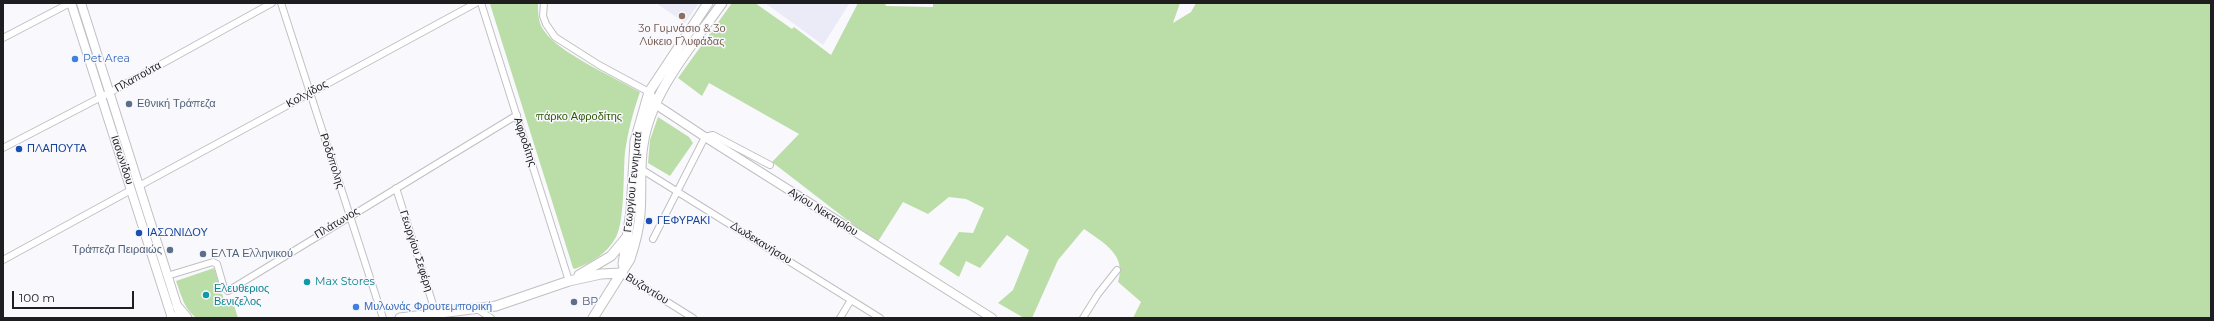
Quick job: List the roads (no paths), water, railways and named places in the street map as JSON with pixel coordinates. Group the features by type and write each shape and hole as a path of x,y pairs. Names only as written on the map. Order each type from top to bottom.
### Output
{"main road":[{"name":"Γεωργίου Γεννηματά","path":"621,273 631,205 635,141 649,92 708,3"},
{"name":"Γεωργίου Γεννηματά","path":"593,318 631,254 639,219 644,136 655,104 672,75 722,3"},
{"path":"569,281 611,256 626,238"},
{"path":"400,318 477,309 514,302 569,281 601,274 621,273"},
{"path":"177,306 187,318"}],"street":[{"path":"3,38 71,3"},
{"name":"Ιασωνίδου","path":"71,3 105,95 174,317"},
{"name":"Ιασωνίδου","path":"80,3 105,95"},
{"name":"Πλαπούτα","path":"3,148 105,95 272,3"},
{"name":"Ροδόπολης","path":"281,3 383,318"},
{"name":"Κολχίδος","path":"3,260 476,3"},
{"name":"Αφροδίτης","path":"481,3 569,281"},
{"path":"544,3 543,16 546,24 555,37 599,65 649,92 655,104"},
{"name":"Αγίου Νεκταρίου","path":"655,104 992,318"},
{"name":"Πλάτωνος","path":"167,276 213,262 217,264 224,288 228,291 350,215 517,115"},
{"path":"652,239 678,192 705,137 713,135 770,165"},
{"name":"Δωδεκανήσου","path":"641,168 880,318"},
{"name":"Ιασωνίδου","path":"135,188 177,306 174,317"},
{"name":"Γεωργίου Σεφέρη","path":"396,188 436,314"},
{"path":"1083,318 1098,294 1117,270"},
{"name":"Βυζαντίου","path":"621,273 693,318"},
{"path":"840,318 852,300"},
{"path":"477,309 491,318"}],"place":[{"name":"3ο Γυμνάσιο & 3ο Λύκειο Γλυφάδας","path":"682,16"},
{"name":"Pet Area","path":"75,59"},
{"name":"Εθνική Τράπεζα","path":"129,104"},
{"name":"ΠΛΑΠΟΥΤΑ","path":"19,149"},
{"name":"ΓΕΦΥΡΑΚΙ","path":"649,221"},
{"name":"ΙΑΣΩΝΙΔΟΥ","path":"139,233"},
{"name":"Τράπεζα Πειραιώς","path":"170,250"},
{"name":"ΕΛΤΑ Ελληνικού","path":"203,254"},
{"name":"Max Stores","path":"307,282"},
{"name":"Ελευθεριος Βενιζελος","path":"206,295"},
{"name":"BP","path":"574,302"},
{"name":"Μυλωνάς Φρουτεμπορική","path":"356,307"}],"park label":[{"name":"πάρκο Αφροδίτης","path":"579,117"}]}
